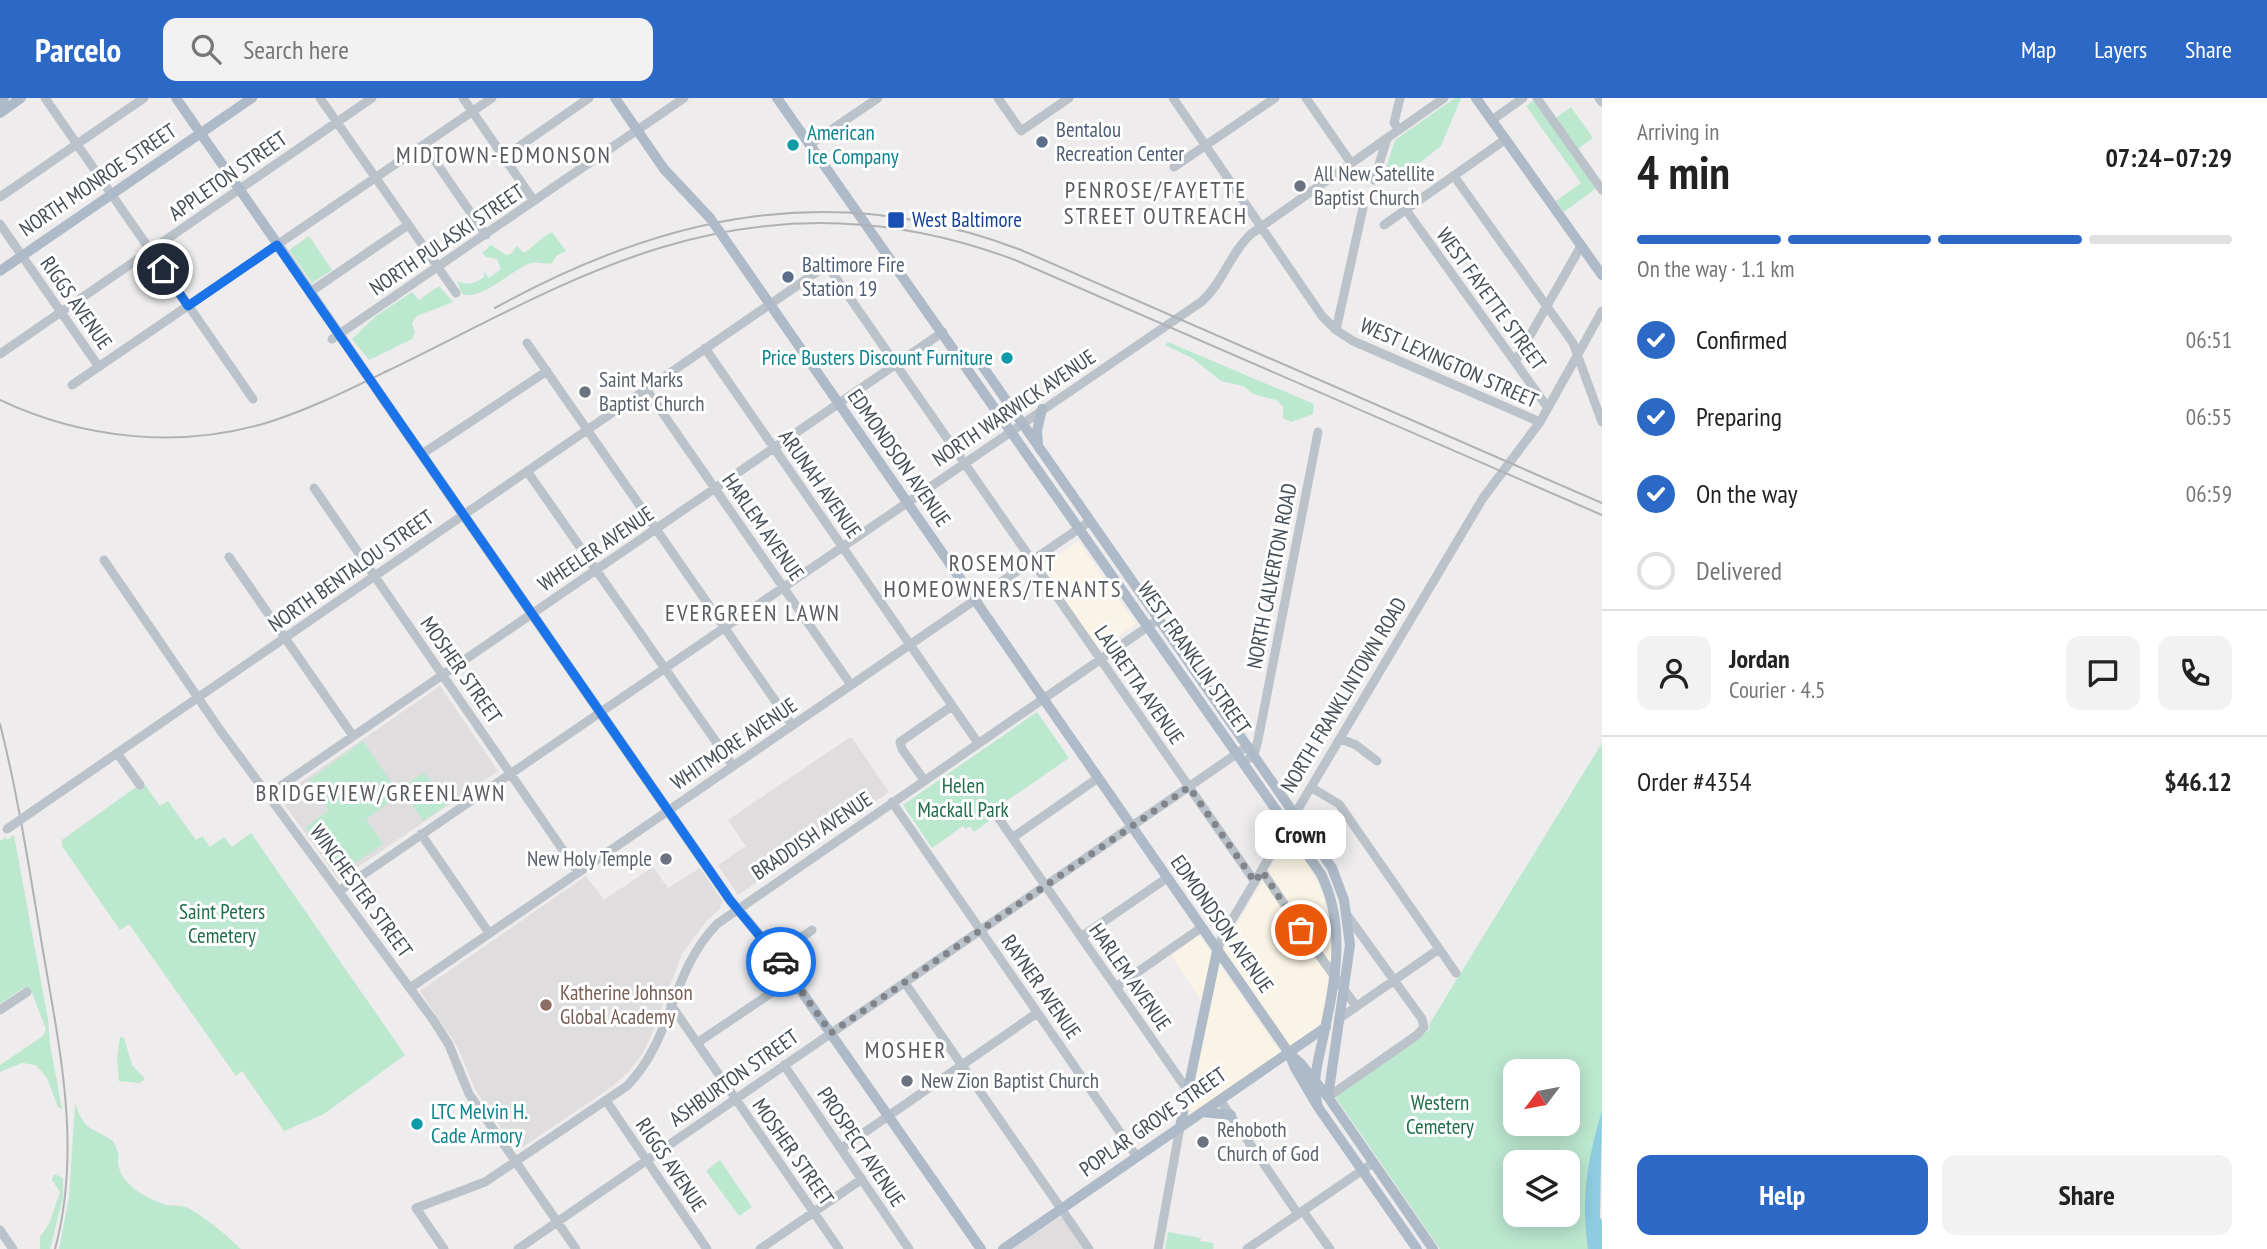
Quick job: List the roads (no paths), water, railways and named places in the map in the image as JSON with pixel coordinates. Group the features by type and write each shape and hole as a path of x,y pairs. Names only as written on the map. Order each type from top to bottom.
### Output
{"main road":[{"path":"0,113 21,98"},
{"path":"176,98 668,810 737,908 776,955 981,1249"},
{"name":"NORTH MONROE STREET","path":"0,271 252,98"},
{"name":"EDMONDSON AVENUE","path":"615,98 664,169 710,218 1217,951 1289,1053 1328,1097 1433,1249"},
{"name":"WEST FRANKLIN STREET","path":"777,98 1321,874 1333,903 1338,944 1314,1088 1318,1107"},
{"path":"1476,98 1602,275"},
{"name":"WEST FRANKLIN STREET","path":"981,364 1332,868 1348,915 1350,946 1328,1097"},
{"path":"975,378 1022,423"},
{"path":"1038,445 1037,431 1042,409"},
{"name":"NORTH FRANKLINTOWN ROAD","path":"1180,1127 1217,951"},
{"name":"POPLAR GROVE STREET","path":"1003,1249 1326,1027"},
{"name":"EDMONDSON AVENUE","path":"1289,1053 1318,1107 1417,1249"},
{"path":"1202,1112 1231,1115"}],"street":[{"path":"45,98 253,399"},
{"path":"0,197 144,98"},
{"path":"320,98 456,293"},
{"name":"APPLETON STREET","path":"0,354 372,98"},
{"path":"463,98 534,201"},
{"path":"72,385 492,98"},
{"path":"504,157 589,98"},
{"name":"NORTH PULASKI STREET","path":"408,225 310,292 336,337 684,98"},
{"path":"809,145 877,98"},
{"path":"999,98 1021,131 1069,98"},
{"name":"WEST LEXINGTON STREET","path":"1173,98 1322,316 1336,330 1366,347 1540,422"},
{"path":"1174,167 1275,98"},
{"path":"1306,98 1351,163"},
{"path":"1399,130 1394,122 1400,98"},
{"name":"NORTH WARWICK AVENUE","path":"339,891 1206,298 1239,245 1261,226 1444,98"},
{"path":"1492,120 1523,98"},
{"path":"1537,98 1602,190"},
{"path":"1374,180 1388,138"},
{"path":"1384,225 1506,139"},
{"path":"424,145 486,234"},
{"path":"1454,176 1573,344 1602,422"},
{"path":"1336,330 1363,208"},
{"name":"WEST FAYETTE STREET","path":"1406,210 1548,408"},
{"name":"RIGGS AVENUE","path":"0,224 99,367"},
{"path":"1515,362 1581,246"},
{"name":"NORTH BENTALOU STREET","path":"4,832 827,265"},
{"name":"LAURETTA AVENUE","path":"827,265 1255,882"},
{"name":"NORTH FRANKLINTOWN ROAD","path":"1217,951 1223,935 1483,498 1540,422 1602,311"},
{"name":"WHEELER AVENUE","path":"269,794 943,332"},
{"path":"527,343 792,725"},
{"name":"ARUNAH AVENUE","path":"705,348 978,743"},
{"path":"422,454 547,371"},
{"name":"HARLEM AVENUE","path":"646,389 851,685"},
{"name":"NORTH CALVERTON ROAD","path":"1251,751 1318,432"},
{"path":"527,471 733,766"},
{"name":"MOSHER STREET","path":"314,488 578,872"},
{"name":"WHITMORE AVENUE","path":"410,988 1090,521"},
{"path":"229,557 353,736"},
{"name":"WINCHESTER STREET","path":"104,561 197,698 443,1033 469,1094 576,1249"},
{"name":"BRADDISH AVENUE","path":"444,1249 416,1208 485,1182 627,1086 643,1068 657,1045 684,970 699,945 717,924 1159,619"},
{"path":"924,780 900,742 952,706"},
{"path":"1341,739 1356,745 1377,761"},
{"path":"1240,758 1251,751"},
{"path":"117,753 140,785"},
{"name":"ASHBURTON STREET","path":"518,1249 1189,787 1240,758"},
{"path":"1012,838 1098,778"},
{"path":"1312,788 1339,804 1456,973"},
{"name":"RAYNER AVENUE","path":"892,802 1137,1157"},
{"name":"HARLEM AVENUE","path":"995,813 1188,1091"},
{"path":"421,834 489,933"},
{"path":"1262,871 1356,1006"},
{"path":"1081,937 1167,878"},
{"path":"1328,1097 1417,1035 1424,1027 1422,1019 1348,915"},
{"path":"1116,987 1201,928"},
{"path":"776,955 812,930"},
{"path":"1340,1018 1439,949"},
{"path":"697,1043 792,979"},
{"path":"905,983 1089,1249"},
{"path":"0,1010 27,992"},
{"name":"MOSHER STREET","path":"671,1005 839,1249"},
{"path":"842,1148 1038,1013"},
{"name":"PROSPECT AVENUE","path":"784,1065 909,1249"},
{"path":"1220,1100 1330,1249"},
{"name":"RIGGS AVENUE","path":"607,1102 707,1249"},
{"name":"NORTH FRANKLINTOWN ROAD","path":"1158,1249 1180,1127"},
{"path":"1247,1249 1373,1163"},
{"path":"760,1249 862,1179"},
{"path":"0,1230 13,1249"}],"water":[{"path":"1602,1111 1602,1249 1588,1249 1585,1196 1592,1146"}],"railway":[{"path":"495,308 559,276 623,249 687,229 752,217 817,212 884,215 952,228 1021,250 1602,503"},
{"path":"0,400 64,424 131,436 199,436 233,431 282,418 327,400 556,288 663,247 708,235 796,224 884,227 928,234 1015,260 1602,515"},
{"path":"0,724 28,858 65,1094 67,1171 55,1249"}],"place":[{"name":"Bentalou Recreation Center","path":"1042,142"},
{"name":"American Ice Company","path":"793,145"},
{"name":"All New Satellite Baptist Church","path":"1300,186"},
{"name":"West Baltimore","path":"896,220"},
{"name":"Baltimore Fire Station 19","path":"788,277"},
{"name":"Price Busters Discount Furniture","path":"1007,358"},
{"name":"Saint Marks Baptist Church","path":"585,392"},
{"name":"New Holy Temple","path":"666,859"},
{"name":"Crown","path":"1301,930"},
{"name":"Katherine Johnson Global Academy","path":"546,1005"},
{"name":"New Zion Baptist Church","path":"907,1081"},
{"name":"LTC Melvin H. Cade Armory","path":"417,1124"},
{"name":"Rehoboth Church of God","path":"1203,1142"}],"district":[{"name":"MIDTOWN-EDMONSON","path":"504,155"},
{"name":"PENROSE/FAYETTE STREET OUTREACH","path":"1156,203"},
{"name":"ROSEMONT HOMEOWNERS/TENANTS","path":"1003,576"},
{"name":"EVERGREEN LAWN","path":"753,613"},
{"name":"BRIDGEVIEW/GREENLAWN","path":"381,793"},
{"name":"MOSHER","path":"906,1050"}],"park label":[{"name":"Helen Mackall Park","path":"963,798"},
{"name":"Saint Peters Cemetery","path":"222,924"},
{"name":"Western Cemetery","path":"1440,1115"}]}
